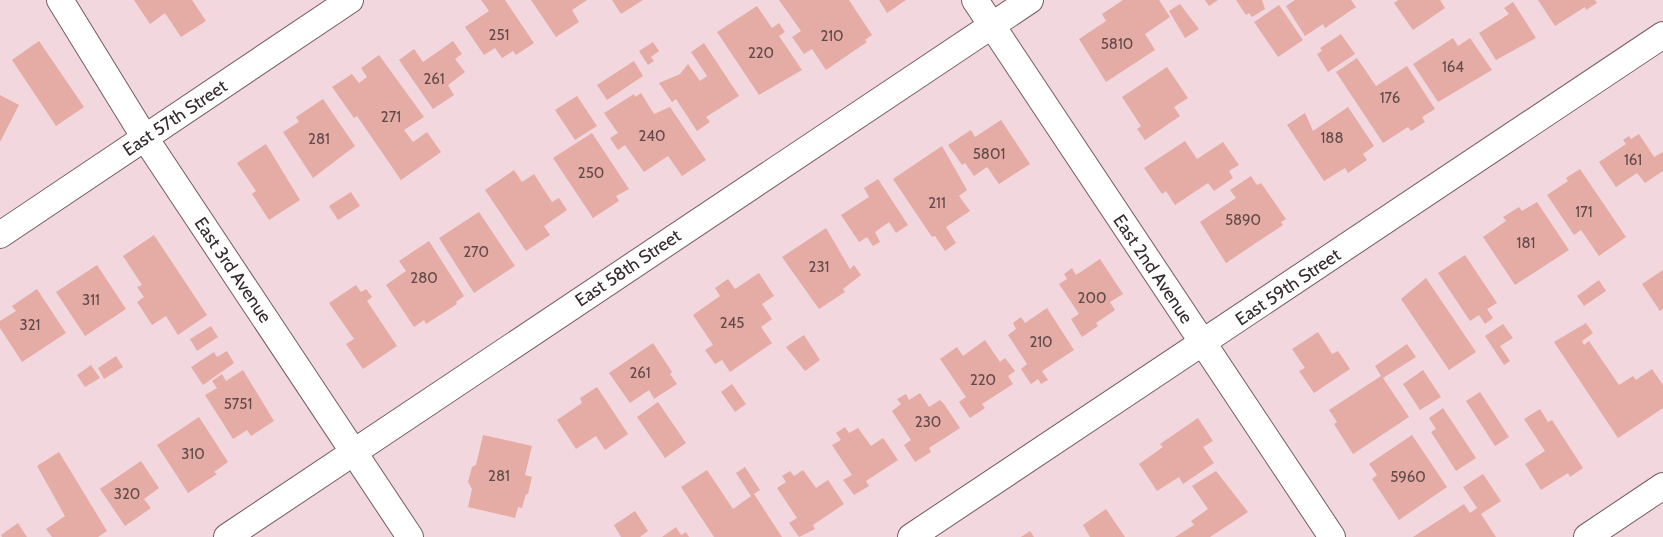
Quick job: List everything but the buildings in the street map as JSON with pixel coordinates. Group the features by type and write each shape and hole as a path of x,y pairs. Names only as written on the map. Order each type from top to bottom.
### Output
{"street":[{"name":"East 3rd Avenue","path":"60,0 146,138 410,537"},
{"name":"East 57th Street","path":"0,235 350,0"},
{"name":"East 2nd Avenue","path":"975,0 1332,537"},
{"name":"East 58th Street","path":"227,537 1030,0"},
{"name":"East 59th Street","path":"911,537 1663,35"},
{"path":"1587,537 1663,486"}]}
